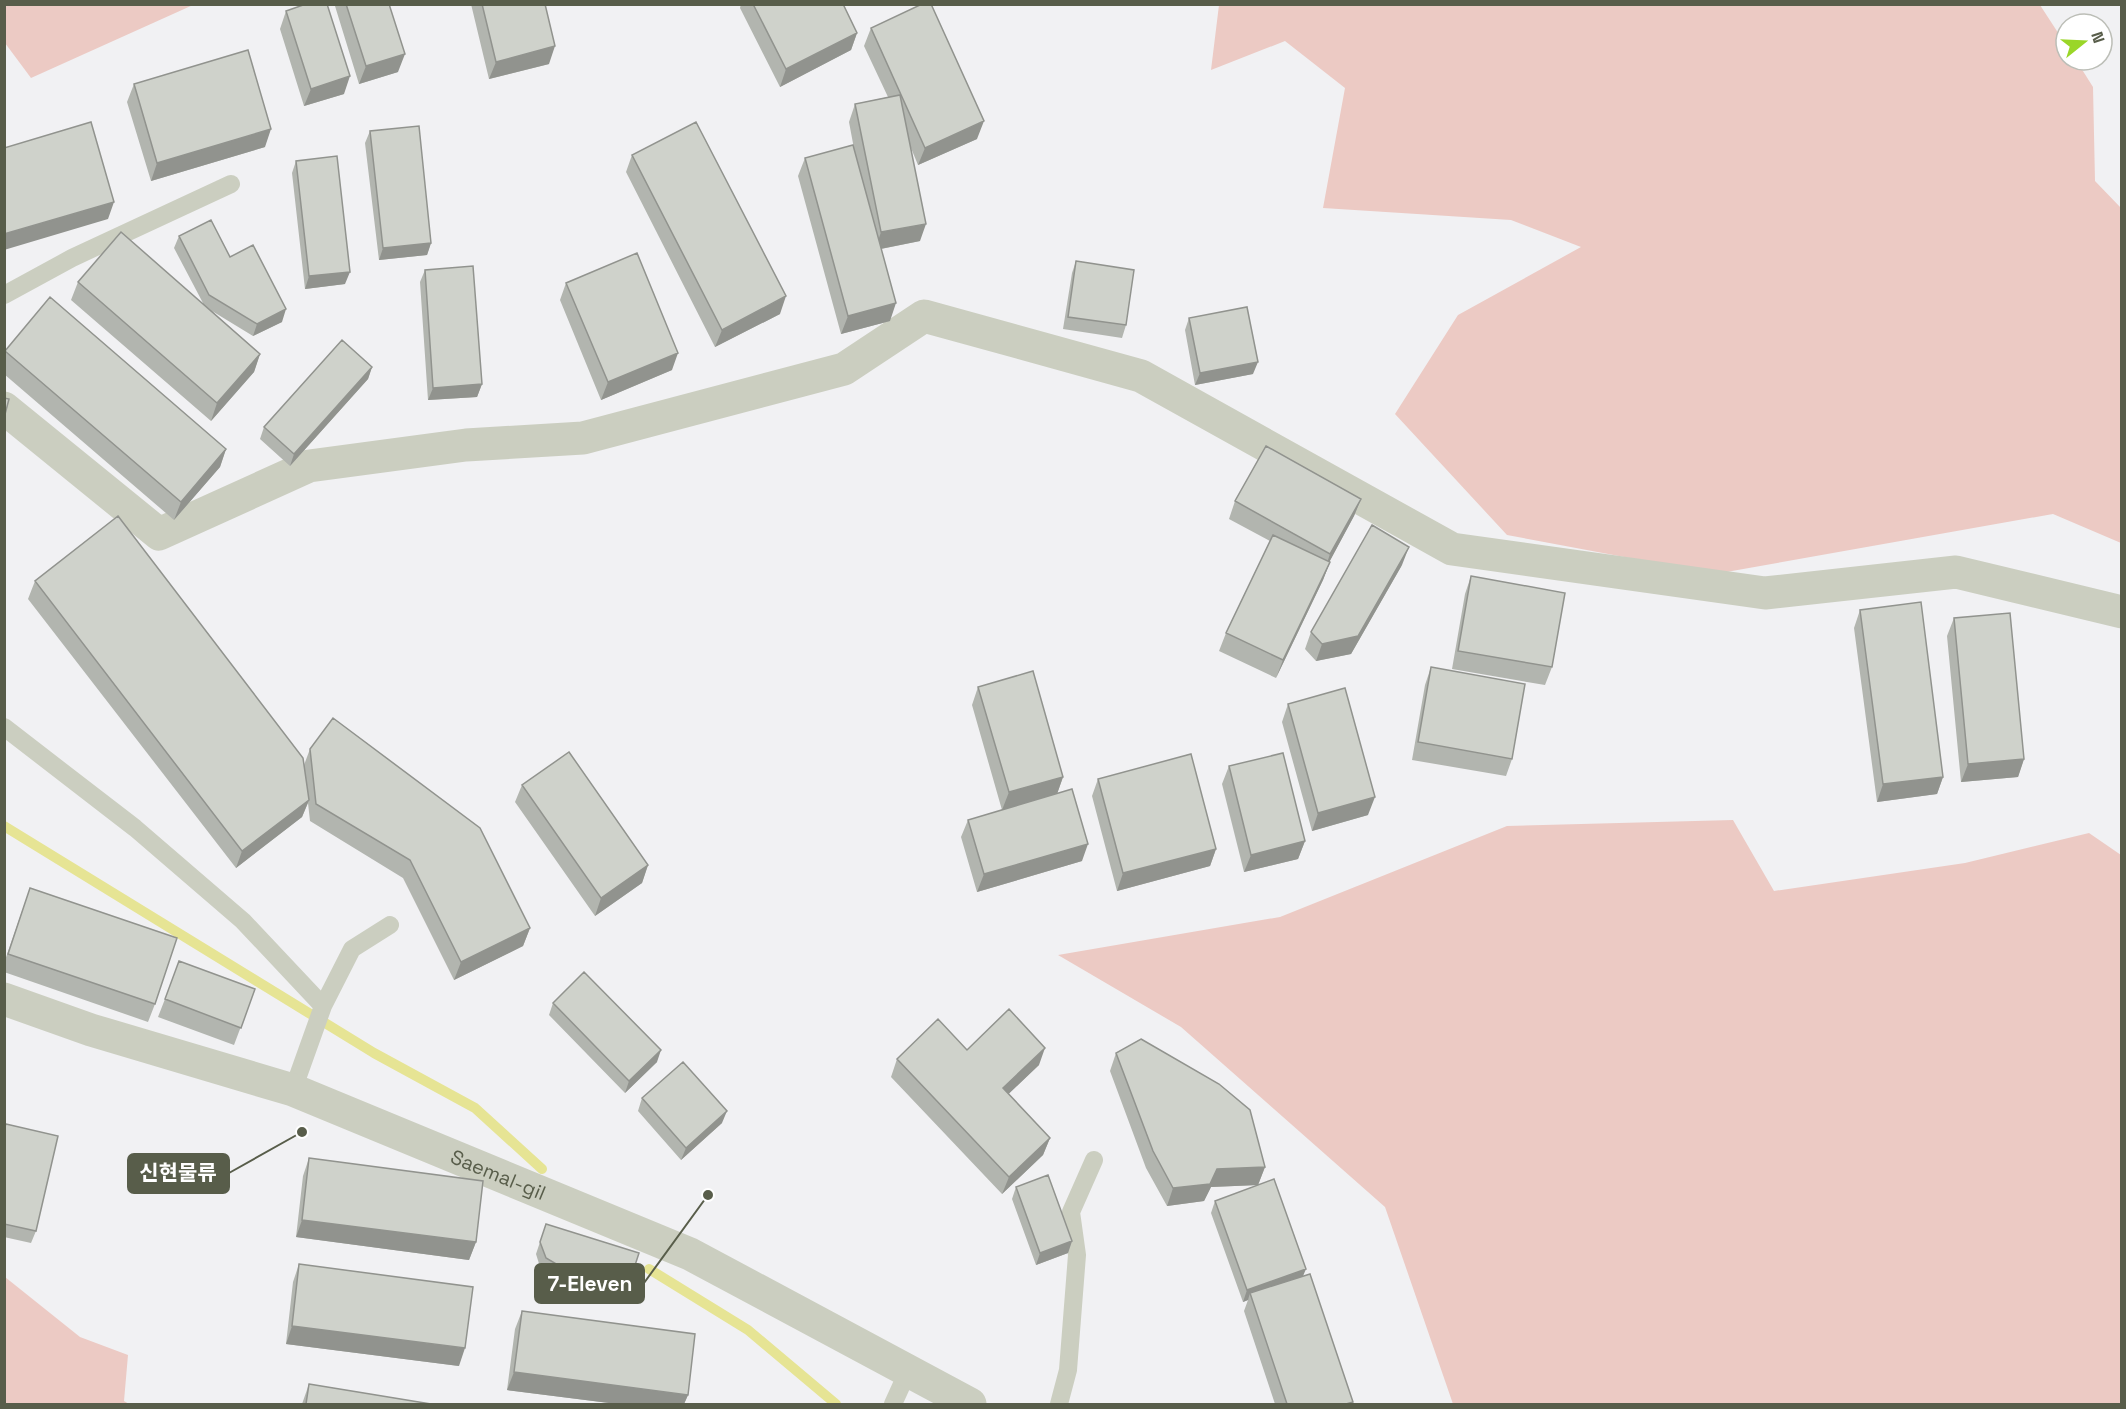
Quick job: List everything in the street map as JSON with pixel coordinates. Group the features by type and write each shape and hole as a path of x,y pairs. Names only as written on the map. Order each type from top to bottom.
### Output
{"street":[{"path":"4,408 159,534 309,466 465,445 583,438 844,369 924,316 1141,376 1452,549 1766,593 1956,572 2121,612"},
{"name":"Saemal-gil","path":"4,999 91,1030 293,1090 690,1254 970,1404"}],"lane":[{"path":"4,295 72,258 231,184"},
{"path":"4,728 135,828 243,921 323,1008"},
{"path":"293,1090 323,1008 352,948 390,925"},
{"path":"1059,1404 1068,1370 1077,1255 1071,1212 1094,1160"},
{"path":"893,1404 908,1371"}],"shaded area":[{"path":"5,4 193,5 31,78 5,43"},
{"path":"1219,5 2040,5 2054,27 2054,72 2084,72 2093,87 2095,181 2121,208 2121,543 2053,514 1715,574 1507,535 1395,414 1458,315 1581,247 1511,220 1323,208 1345,88 1285,41 1211,70"},
{"path":"1733,820 1774,891 1965,863 2089,833 2121,855 2121,1404 1453,1404 1385,1207 1181,1027 1058,955 1280,917 1507,826"},
{"path":"5,1277 80,1337 128,1355 124,1401 129,1404 5,1404"}],"building":[{"path":"306,4 327,4 350,76 311,89 286,11"},
{"path":"346,4 389,4 405,54 366,66"},
{"path":"482,4 545,4 555,46 496,62"},
{"path":"753,4 843,4 857,33 786,69"},
{"path":"922,4 931,4 984,121 925,148 871,28"},
{"path":"248,50 271,129 157,163 134,84"},
{"path":"900,95 926,224 881,232 855,104"},
{"path":"91,122 114,202 4,234 4,148"},
{"path":"696,122 786,296 722,330 632,155"},
{"path":"419,126 431,243 383,248 370,131"},
{"path":"853,145 896,303 848,316 805,158"},
{"path":"337,156 350,272 309,276 296,161"},
{"path":"211,220 230,257 253,245 286,309 257,324 209,295 179,236"},
{"path":"121,232 260,354 217,403 78,282"},
{"path":"637,253 678,353 608,382 566,283"},
{"path":"1076,261 1134,270 1126,325 1068,317"},
{"path":"473,266 482,384 433,388 425,270"},
{"path":"50,297 226,449 181,502 5,351"},
{"path":"1247,307 1258,362 1200,373 1189,318"},
{"path":"342,340 372,367 294,454 264,427"},
{"path":"4,398 9,399 4,418"},
{"path":"1266,446 1361,499 1330,554 1235,501"},
{"path":"118,516 303,758 309,800 242,851 35,581"},
{"path":"1372,525 1409,547 1358,636 1322,644 1311,632"},
{"path":"1273,535 1330,562 1283,660 1226,633"},
{"path":"1471,576 1565,593 1552,667 1458,651"},
{"path":"1921,602 1943,777 1883,784 1860,610"},
{"path":"2010,613 2024,759 1968,764 1954,618"},
{"path":"1431,667 1525,684 1512,759 1418,742"},
{"path":"1033,671 1063,777 1009,792 978,687"},
{"path":"1345,688 1375,797 1318,813 1288,704"},
{"path":"333,718 480,828 530,928 461,962 410,860 316,804 310,749"},
{"path":"569,752 648,865 601,898 522,785"},
{"path":"1283,753 1305,841 1251,855 1229,766"},
{"path":"1191,754 1216,849 1123,873 1098,779"},
{"path":"1072,789 1088,844 984,874 968,820"},
{"path":"30,888 177,938 155,1004 8,954"},
{"path":"179,961 255,989 241,1028 165,999"},
{"path":"584,972 661,1050 629,1081 553,1003"},
{"path":"1009,1009 1045,1048 1003,1088 1050,1138 1009,1177 897,1059 938,1019 967,1050"},
{"path":"1141,1039 1219,1084 1250,1110 1265,1167 1217,1169 1210,1184 1173,1188 1153,1151 1116,1053"},
{"path":"683,1062 727,1111 686,1148 642,1098"},
{"path":"6,1124 58,1136 36,1231 4,1224 4,1129"},
{"path":"309,1158 483,1181 476,1242 302,1220"},
{"path":"1048,1175 1072,1241 1040,1253 1016,1187"},
{"path":"1274,1179 1306,1269 1247,1290 1215,1201"},
{"path":"546,1224 639,1253 627,1290 604,1292 546,1258 540,1242"},
{"path":"299,1264 473,1287 465,1348 292,1326"},
{"path":"1310,1274 1353,1402 1287,1404 1250,1293"},
{"path":"522,1311 695,1334 688,1395 514,1372"},
{"path":"309,1384 431,1404 306,1404"}],"waterway":[{"path":"4,826 374,1053 475,1108 542,1169"},
{"path":"649,1269 748,1330 836,1404"}],"place":[{"name":"신현물류","path":"302,1132"},
{"name":"7-Eleven","path":"708,1195"}]}
